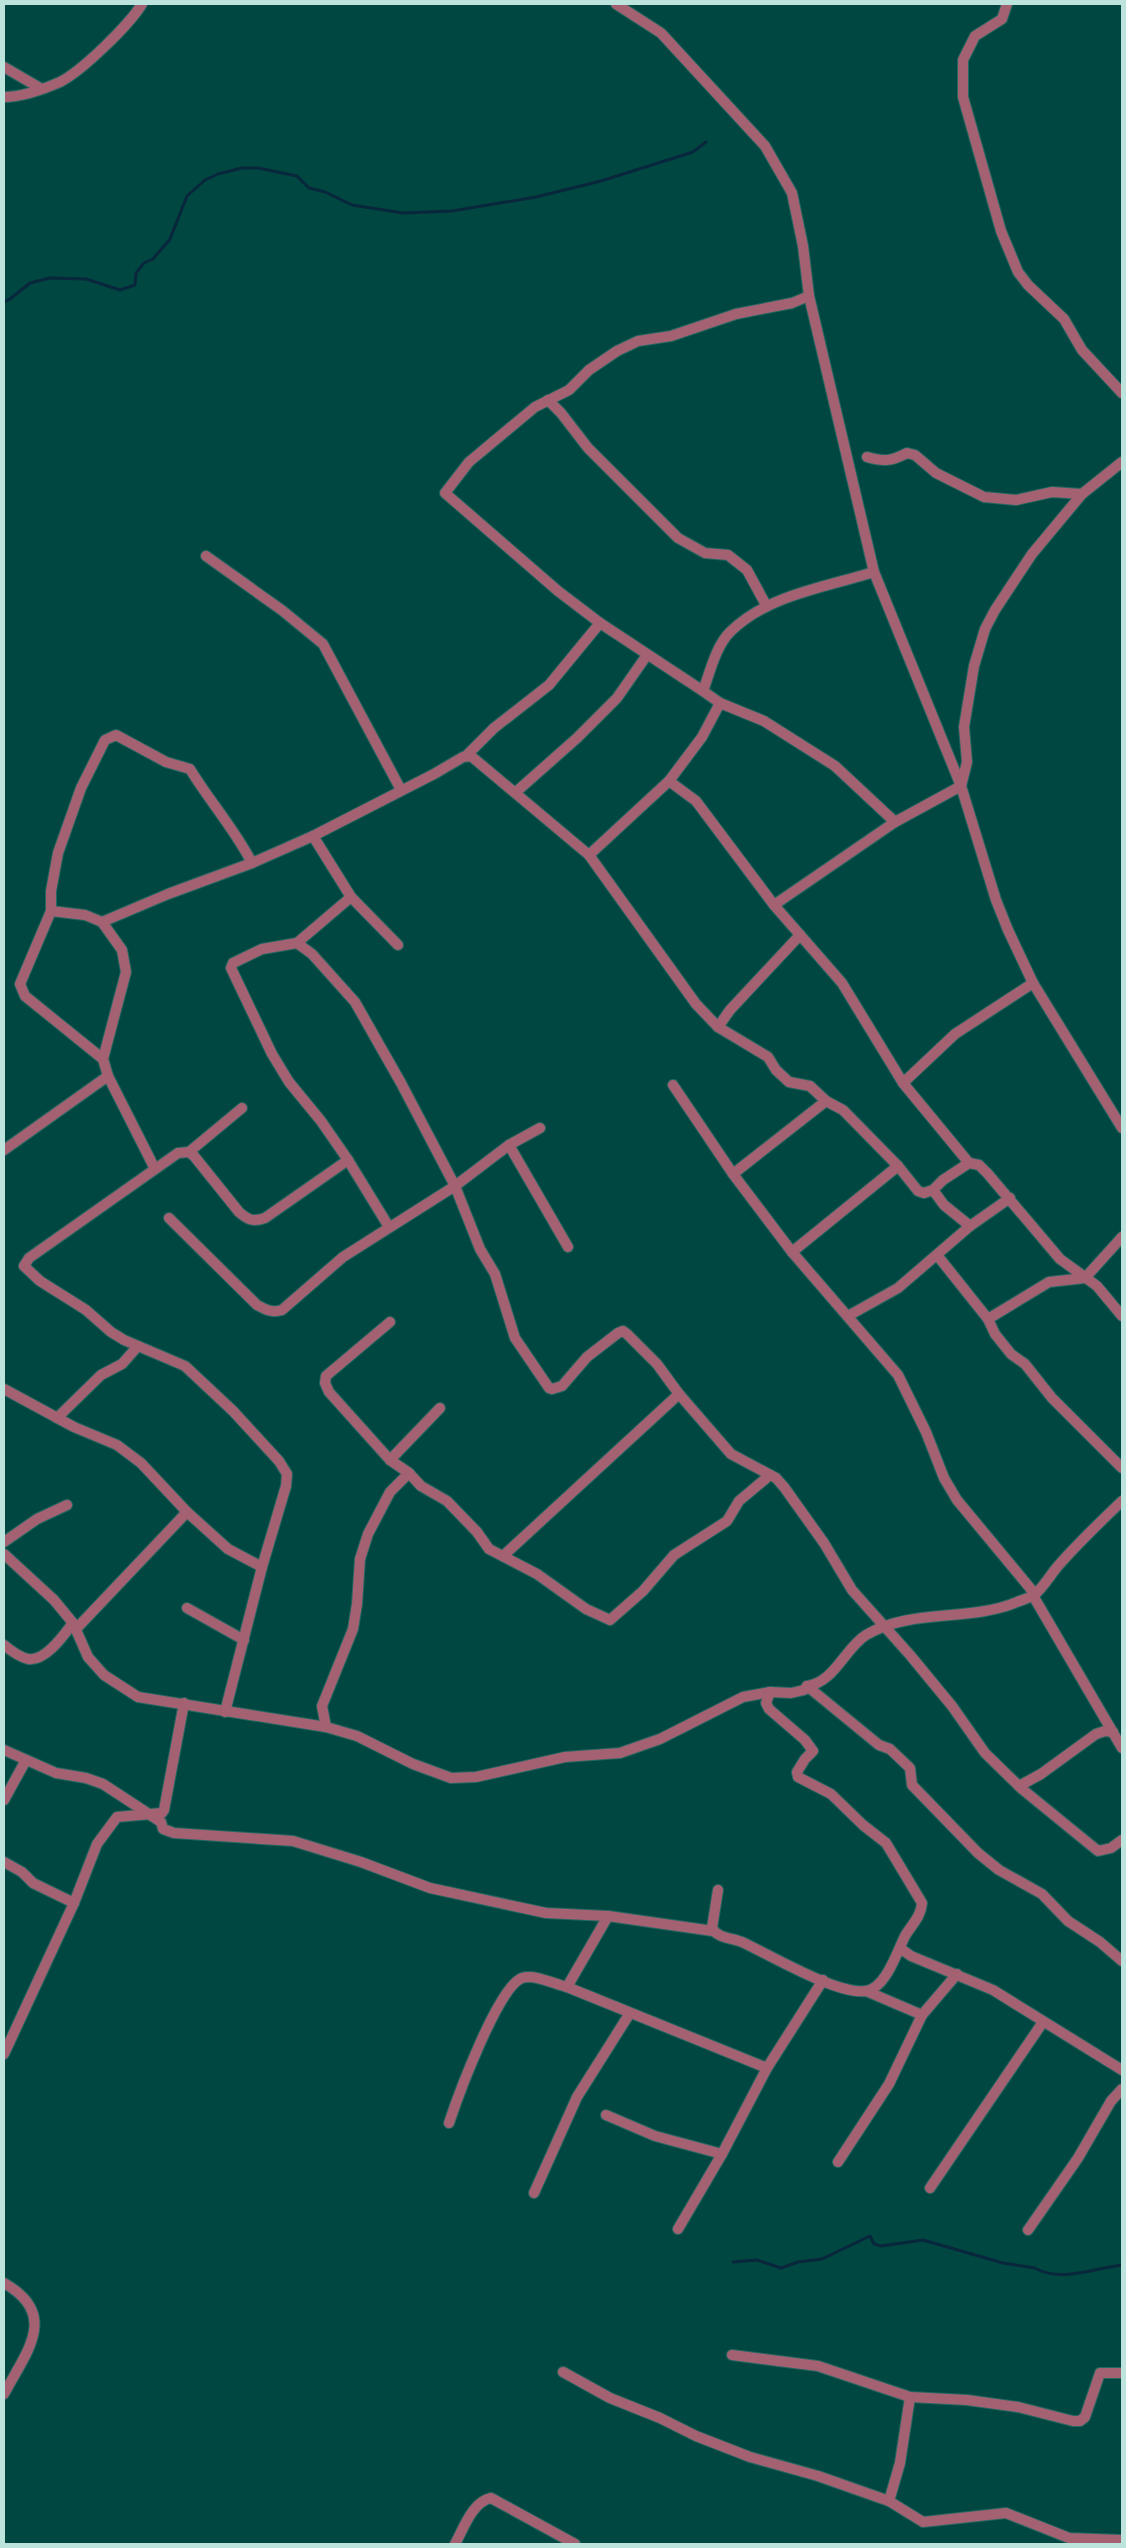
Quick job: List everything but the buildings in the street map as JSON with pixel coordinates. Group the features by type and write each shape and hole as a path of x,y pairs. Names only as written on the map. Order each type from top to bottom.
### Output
{"street":[{"path":"4,97 15,96 61,81 103,48 142,4"},
{"path":"616,4 660,33 765,146 792,193 803,246 808,296 874,572 961,786 996,900 1033,983 1122,1128"},
{"path":"1007,4 1002,19 975,36 963,60 963,97 1001,231 1018,272 1028,285 1064,319 1082,350 1122,393"},
{"path":"4,67 40,88"},
{"path":"808,296 792,303 736,314 671,336 638,341 617,351 589,370 569,390 535,407 469,462 446,493 558,591 600,623 720,703 764,721 835,766 896,822"},
{"path":"548,400 561,413 588,448 678,538 705,553 728,556 747,570 766,605"},
{"path":"867,457 881,461 893,461 908,453 915,455 936,474 984,496 1016,500 1052,492 1082,494"},
{"path":"774,905 896,822 961,786 967,762 964,727 974,666 985,629 995,610 1032,554 1082,494 1122,462"},
{"path":"206,556 283,611 324,644 401,790"},
{"path":"703,691 713,661 729,632 766,605 874,572"},
{"path":"102,922 168,894 252,863 313,836 467,756 494,728 549,685 600,623"},
{"path":"516,792 577,738 616,698 648,656"},
{"path":"589,855 669,781 702,737 720,703"},
{"path":"103,1059 25,996 20,984 51,911 51,891 58,853 81,788 106,740 110,736 122,737 166,762 190,770 204,792 236,832 252,863"},
{"path":"467,756 478,760 589,855 696,1004 718,1027 768,1057 776,1070 789,1082 810,1086 826,1100 843,1110 898,1166 918,1191 924,1193 933,1190 969,1162"},
{"path":"669,781 696,801 774,905 842,983 903,1083 969,1162 979,1165 1010,1198 1060,1259 1097,1286 1122,1316"},
{"path":"313,836 351,897 398,945"},
{"path":"351,897 297,943 262,949 233,963 231,968 272,1054 289,1082 321,1121 348,1160 389,1227"},
{"path":"51,911 85,915 102,922 122,950 126,972 103,1059 108,1076 154,1169"},
{"path":"718,1027 730,1010 800,935"},
{"path":"297,943 312,954 355,1002 455,1186 482,1254 495,1274 515,1338 548,1388 552,1389 562,1386 602,1345 623,1332 657,1364 679,1394 731,1454 770,1475 784,1487 824,1543 852,1590 952,1706 985,1753 1019,1786 1098,1852 1111,1848 1122,1840"},
{"path":"903,1083 955,1034 1033,983"},
{"path":"4,1150 108,1076"},
{"path":"673,1085 733,1174 792,1252 898,1375 926,1432 944,1478 957,1500 1035,1594 1035,1599 1122,1748"},
{"path":"733,1174 826,1100"},
{"path":"225,1712 262,1567 286,1486 287,1474 279,1461 233,1410 185,1366 138,1346 100,1325 86,1310 40,1281 24,1266 29,1258 154,1169 178,1153 189,1152 242,1108"},
{"path":"170,1218 257,1305 276,1312 282,1310 343,1257 455,1186 509,1145 540,1128"},
{"path":"509,1145 568,1247"},
{"path":"189,1152 239,1212 247,1219 256,1221 265,1218 348,1160"},
{"path":"792,1252 898,1166"},
{"path":"933,1190 944,1204 970,1226"},
{"path":"848,1316 898,1288 970,1226 1010,1198"},
{"path":"988,1319 1049,1282 1085,1278 1122,1237"},
{"path":"937,1255 988,1319 995,1334 1011,1354 1025,1364 1052,1398 1122,1468"},
{"path":"390,1322 326,1376 325,1383 329,1392 390,1460 409,1473 421,1486 447,1501 477,1532 489,1548 547,1580 595,1614 610,1620 643,1591 674,1555 727,1521 739,1500 770,1475"},
{"path":"57,1418 101,1374 122,1364 138,1346"},
{"path":"4,1389 88,1434 117,1445 141,1463 187,1512 228,1549 262,1567"},
{"path":"503,1556 679,1394"},
{"path":"390,1460 440,1408"},
{"path":"326,1727 322,1706 353,1629 360,1559 368,1534 390,1492 409,1473"},
{"path":"4,1554 54,1600 74,1626 88,1658 119,1687 138,1697 326,1727 357,1736 435,1773 451,1778 476,1777 565,1756 620,1753 637,1748 660,1739 743,1697 770,1692 791,1693 804,1690 807,1686 815,1685 825,1678 857,1642 867,1634 906,1621 948,1614 983,1613 1035,1594 1073,1550 1122,1501"},
{"path":"4,1542 37,1519 67,1505"},
{"path":"4,1645 26,1659 32,1659 45,1653 187,1512"},
{"path":"187,1608 244,1640"},
{"path":"807,1686 879,1745 890,1749 910,1768 912,1785 978,1854 1011,1878 1042,1894 1068,1921 1100,1942 1122,1961"},
{"path":"770,1692 766,1703 769,1709 806,1740 813,1751 805,1759 797,1772 798,1778 831,1794 863,1825 886,1843 922,1903 920,1917 900,1948 889,1971 873,1988 866,1991"},
{"path":"184,1703 166,1805 161,1818 163,1829 174,1833 293,1841 361,1862 430,1888 546,1913 608,1916 713,1931 823,1980 853,1990 866,1991 922,2015"},
{"path":"1019,1786 1041,1774 1096,1734 1105,1731 1113,1732"},
{"path":"4,1750 56,1773 86,1778 103,1784 146,1814 161,1818"},
{"path":"4,1800 26,1760"},
{"path":"4,2054 74,1903 97,1844 108,1826 117,1817 146,1814"},
{"path":"4,1862 22,1872 33,1883 74,1903"},
{"path":"713,1931 718,1890"},
{"path":"567,1987 608,1916"},
{"path":"900,1948 911,1956 993,1990 1122,2070"},
{"path":"838,2162 889,2084 922,2015 957,1974"},
{"path":"449,2123 481,2039 512,1986 520,1978 530,1976 567,1987 767,2068"},
{"path":"678,2230 722,2154 767,2068 823,1980"},
{"path":"534,2193 577,2097 630,2013"},
{"path":"930,2188 1043,2022"},
{"path":"1028,2230 1038,2212 1078,2158 1111,2101 1122,2089"},
{"path":"606,2115 655,2136 722,2154"},
{"path":"4,2283 30,2304 34,2311 36,2329 4,2394"},
{"path":"732,2355 818,2366 910,2397 967,2400 1018,2407 1080,2421 1085,2417 1100,2373 1122,2373"},
{"path":"563,2372 610,2398 660,2418 696,2436 750,2457 818,2476 889,2501 924,2522 1006,2513 1069,2538 1122,2540"},
{"path":"889,2501 902,2455 910,2397"},
{"path":"455,2544 476,2507 483,2500 491,2498 575,2544"}],"waterway":[{"path":"4,302 30,283 50,278 86,279 120,290 135,285 136,273 144,263 153,259 170,239 187,196 205,180 218,174 242,168 258,168 297,176 309,188 325,192 352,205 403,213 452,211 536,197 601,181 693,152 706,142"},
{"path":"733,2262 757,2260 781,2268 798,2262 822,2259 870,2236 874,2244 881,2246 923,2240 1003,2263 1035,2268 1055,2274 1078,2273 1122,2265"}]}
